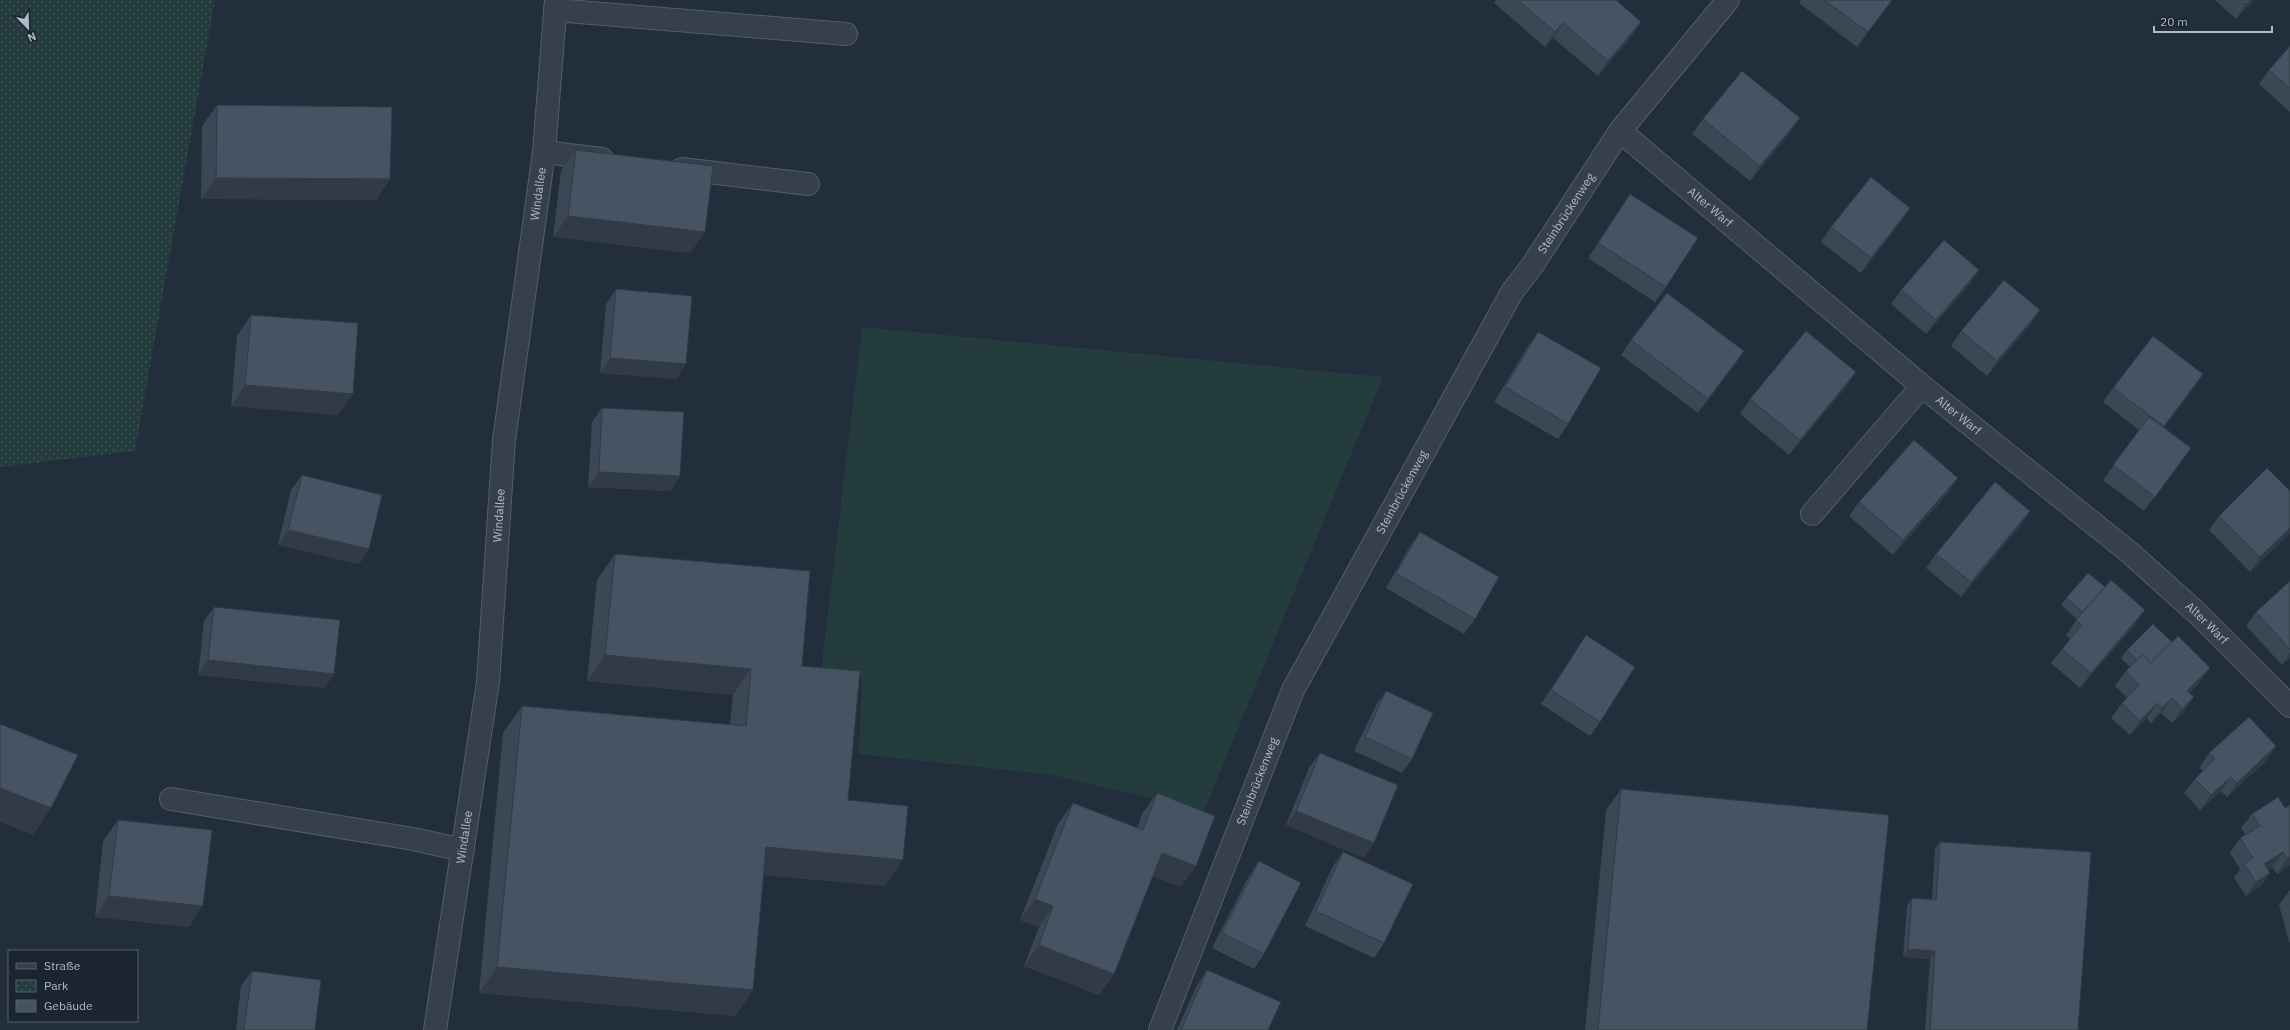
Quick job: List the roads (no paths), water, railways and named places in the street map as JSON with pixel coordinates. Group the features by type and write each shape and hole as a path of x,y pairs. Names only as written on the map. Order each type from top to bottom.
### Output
{"street":[{"name":"Steinbrückenweg","path":"1160,1030 1293,690 1512,292 1532,266 1620,131 1728,0"},
{"path":"555,5 846,34"},
{"name":"Windallee","path":"435,1030 488,682 504,440 544,152 555,5"},
{"name":"Alter Warf","path":"1620,131 1922,386 2129,552 2197,613 2290,706"},
{"path":"544,152 621,161"},
{"path":"660,166 808,184"},
{"path":"1812,514 1922,386"},
{"path":"171,800 413,838 463,850"}]}
